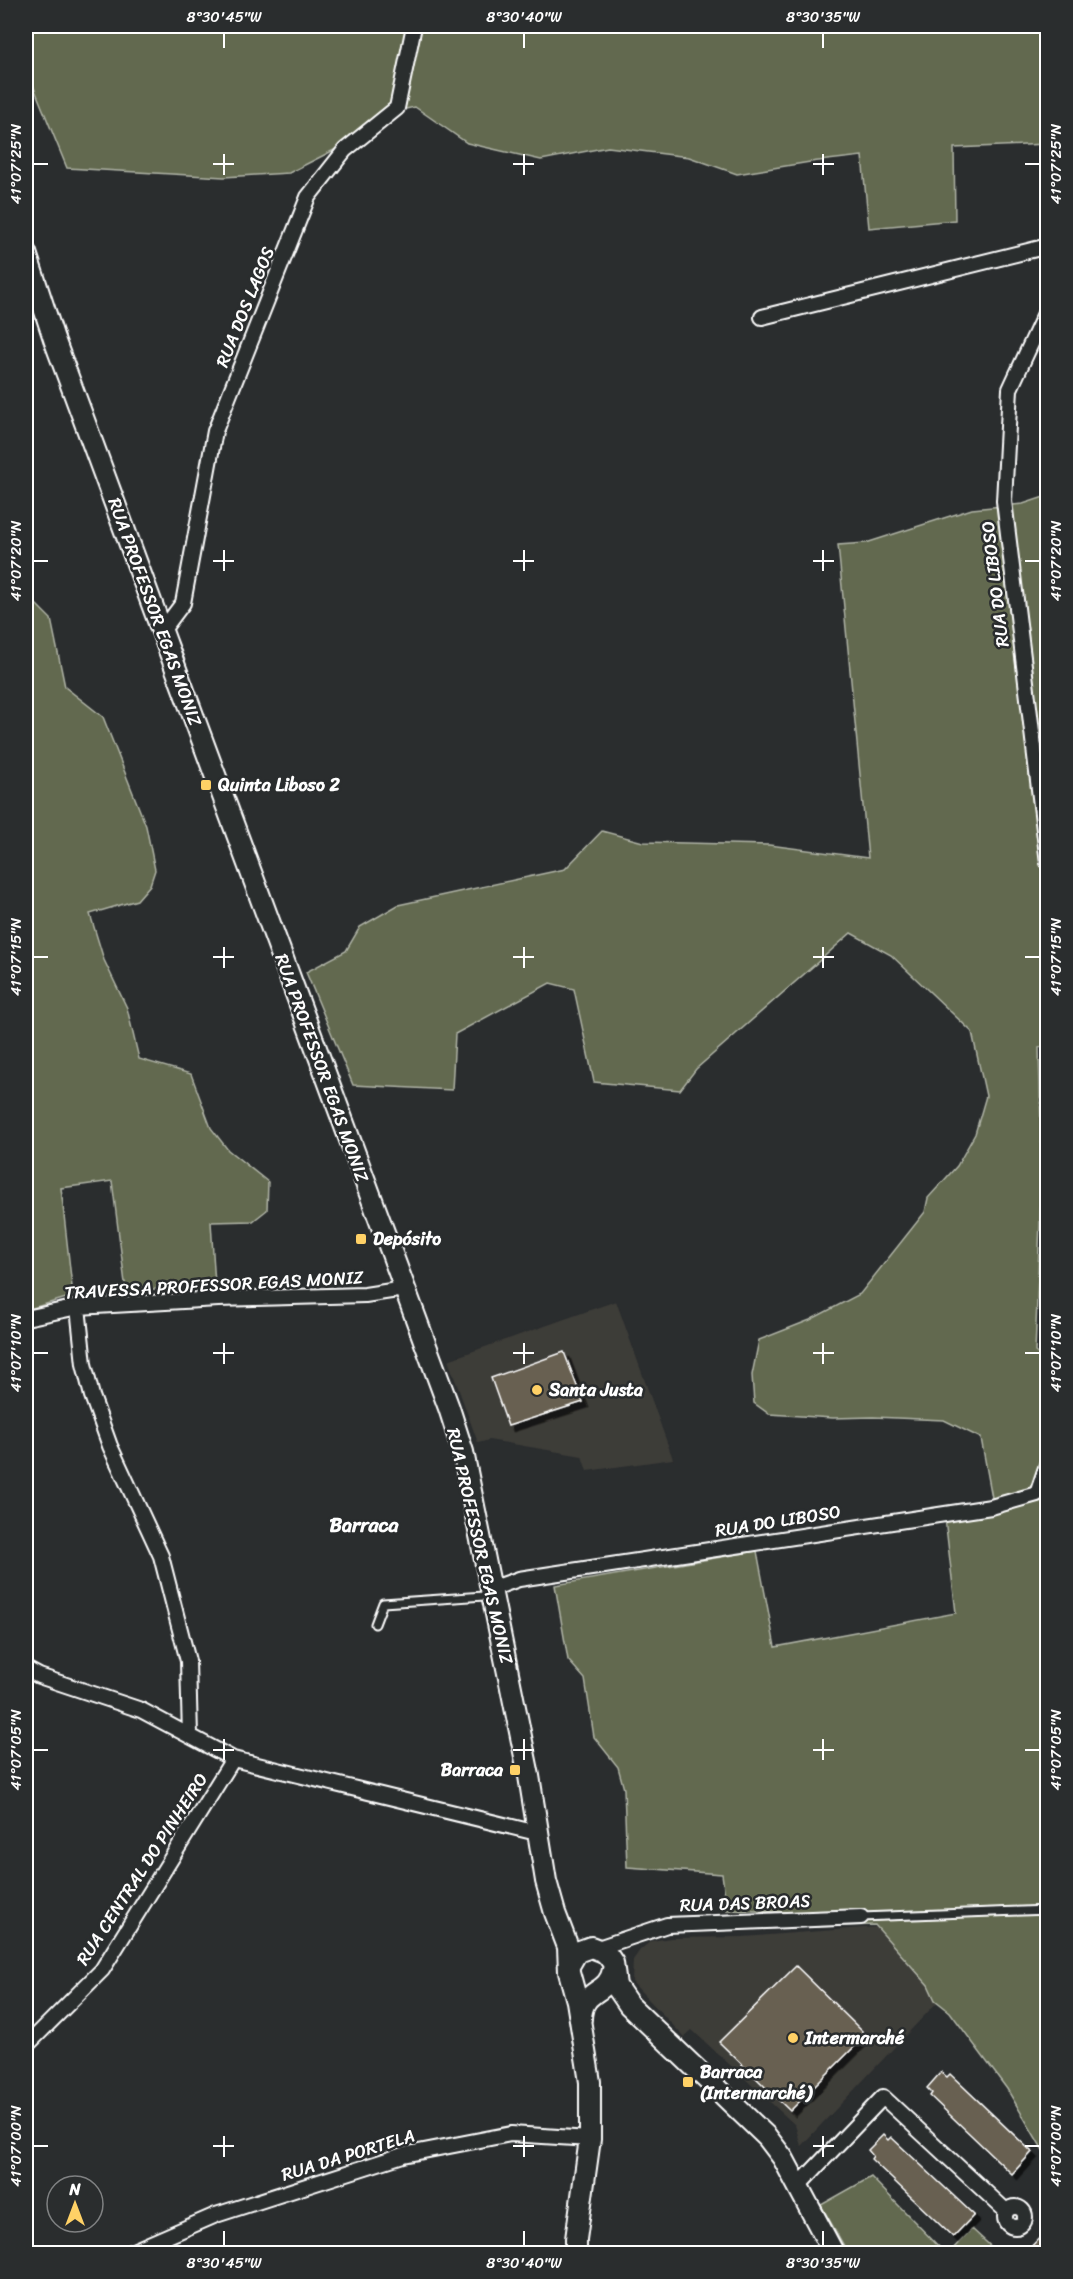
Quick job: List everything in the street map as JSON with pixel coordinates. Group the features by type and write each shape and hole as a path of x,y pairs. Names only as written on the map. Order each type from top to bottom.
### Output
{"main road":[{"name":"RUA PROFESSOR EGAS MONIZ","path":"26,253 54,339 463,1452 529,1776 537,1833 551,1901 565,1938 590,2082 590,2139 576,2253"},
{"name":"RUA PROFESSOR EGAS MONIZ","path":"551,1901 574,1935 598,1948"},
{"path":"629,2005 607,1992 582,1989 571,1972 577,1953 584,1949 598,1948 609,1957 616,1986 629,2005 766,2138 783,2158 834,2253"},
{"path":"580,2024 585,2001 608,1984 613,1970"}],"street":[{"name":"RUA DOS LAGOS","path":"162,631 183,603 215,431 308,197 345,150 397,108 414,26"},
{"path":"762,317 1047,246"},
{"name":"RUA DO LIBOSO","path":"1047,307 1010,389 1004,501 1047,863"},
{"name":"TRAVESSA PROFESSOR EGAS MONIZ","path":"26,1318 78,1307 218,1299 365,1295 404,1289"},
{"path":"78,1307 84,1364 92,1396 110,1446 161,1556 188,1661 190,1736"},
{"name":"RUA DO LIBOSO","path":"491,1589 519,1579 991,1508 1037,1494 1047,1462"},
{"path":"26,1669 39,1676 141,1710 233,1759 537,1833"},
{"name":"RUA CENTRAL DO PINHEIRO","path":"26,2046 102,1970 233,1759"},
{"name":"RUA DAS BROAS","path":"598,1948 667,1924 861,1917"},
{"path":"613,1970 618,1956 631,1936"},
{"path":"798,2186 883,2097 1006,2211"},
{"name":"RUA DA PORTELA","path":"126,2253 216,2215 403,2156 511,2134 590,2139"}],"lane":[{"path":"375,1624 382,1603 484,1596 491,1589"},
{"path":"861,1917 1047,1910"}],"shaded area":[{"path":"616,1301 673,1459 587,1471 582,1456 489,1440 478,1443 448,1360"},
{"path":"876,1927 944,1995 801,2146 795,2125 692,2030 684,2037 632,1982 633,1960 651,1941"}],"green space":[{"path":"26,26 1047,26 1047,144 954,148 955,220 869,228 862,156 737,174 689,157 608,147 541,160 467,143 415,107 377,115 334,150 289,173 224,177 67,168 26,68"},
{"path":"1047,496 1048,1043 1039,1048 1042,1169 1035,1352 1048,1362 1047,2157 1007,2089 950,2012 935,2000 928,1985 875,1925 809,1927 789,1912 727,1910 722,1874 627,1867 624,1789 618,1767 594,1737 585,1679 568,1660 555,1585 757,1551 775,1647 956,1613 945,1518 995,1514 981,1438 944,1420 833,1418 769,1414 754,1403 752,1375 759,1340 810,1320 860,1294 925,1212 928,1198 957,1166 975,1134 986,1096 972,1032 891,955 851,933 696,1069 680,1090 594,1082 574,989 550,983 455,1034 452,1090 353,1085 306,972 346,951 360,927 398,905 565,869 602,831 643,842 769,845 868,858 838,545 866,543 972,509 1023,504"},
{"path":"26,594 51,619 65,687 103,717 146,826 155,870 150,885 137,900 90,914 104,960 127,1008 139,1059 191,1074 211,1128 228,1150 268,1182 267,1210 253,1221 211,1222 215,1285 126,1291 112,1181 61,1188 73,1296 26,1310"},
{"path":"871,2177 945,2253 848,2253 821,2205"},
{"path":"972,2229 998,2253 949,2253"}],"building":[{"name":"Santa Justa","path":"564,1352 583,1402 508,1426 491,1378"},
{"name":"Intermarché","path":"796,1966 866,2035 790,2111 719,2042"},
{"path":"941,2072 947,2077 950,2074 1032,2152 1012,2174 930,2096 932,2093 927,2088"},
{"path":"883,2135 888,2140 891,2137 974,2215 953,2237 871,2159 873,2156 868,2150"},
{"path":"1047,2230 1047,2253 1025,2253"}],"place":[{"name":"Quinta Liboso 2","path":"206,785"},
{"name":"Depósito","path":"361,1239"},
{"name":"Santa Justa","path":"537,1390"},
{"name":"Barraca","path":"515,1770"},
{"name":"Intermarché","path":"793,2038"},
{"name":"Barraca (Intermarché)","path":"688,2082"}],"district":[{"name":"Barraca","path":"364,1525"}]}
